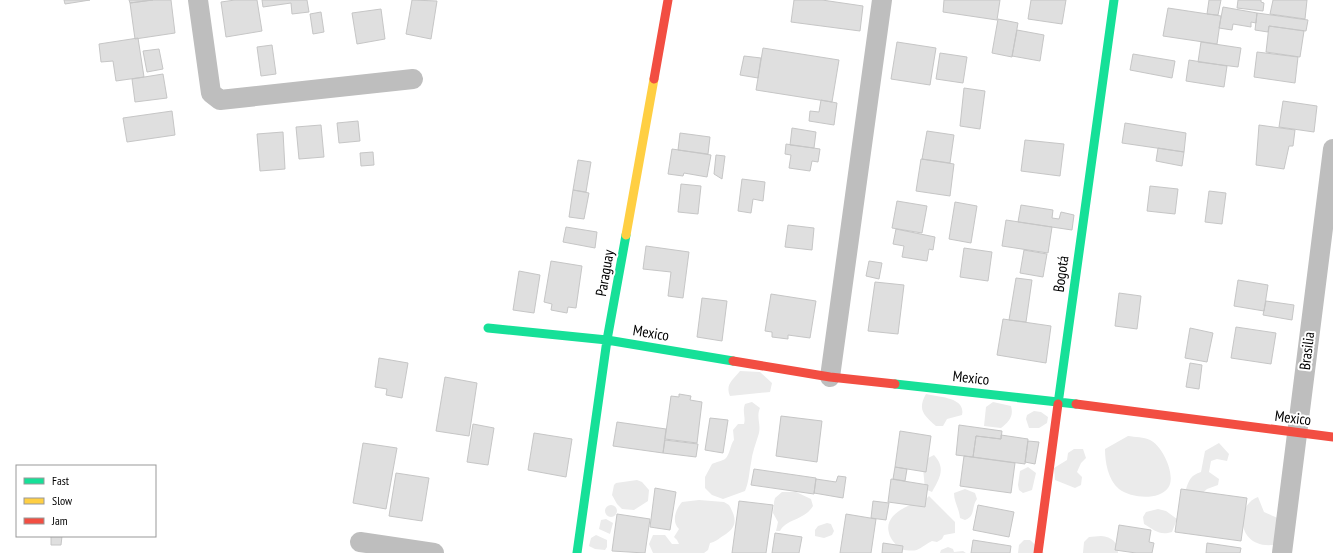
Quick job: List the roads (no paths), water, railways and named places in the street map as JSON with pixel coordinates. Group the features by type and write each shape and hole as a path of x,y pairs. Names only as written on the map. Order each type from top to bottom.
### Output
{"street":[{"path":"198,0 212,93 220,100 412,79"},
{"name":"Paraguay","path":"577,553 607,340 668,0"},
{"path":"830,376 882,0"},
{"name":"Bogotá","path":"1038,553 1114,0"},
{"name":"Brasilia","path":"1282,553 1333,149"},
{"name":"Mexico","path":"488,328 607,340 830,376 1058,402 1333,437"},
{"path":"360,542 434,553"}]}
